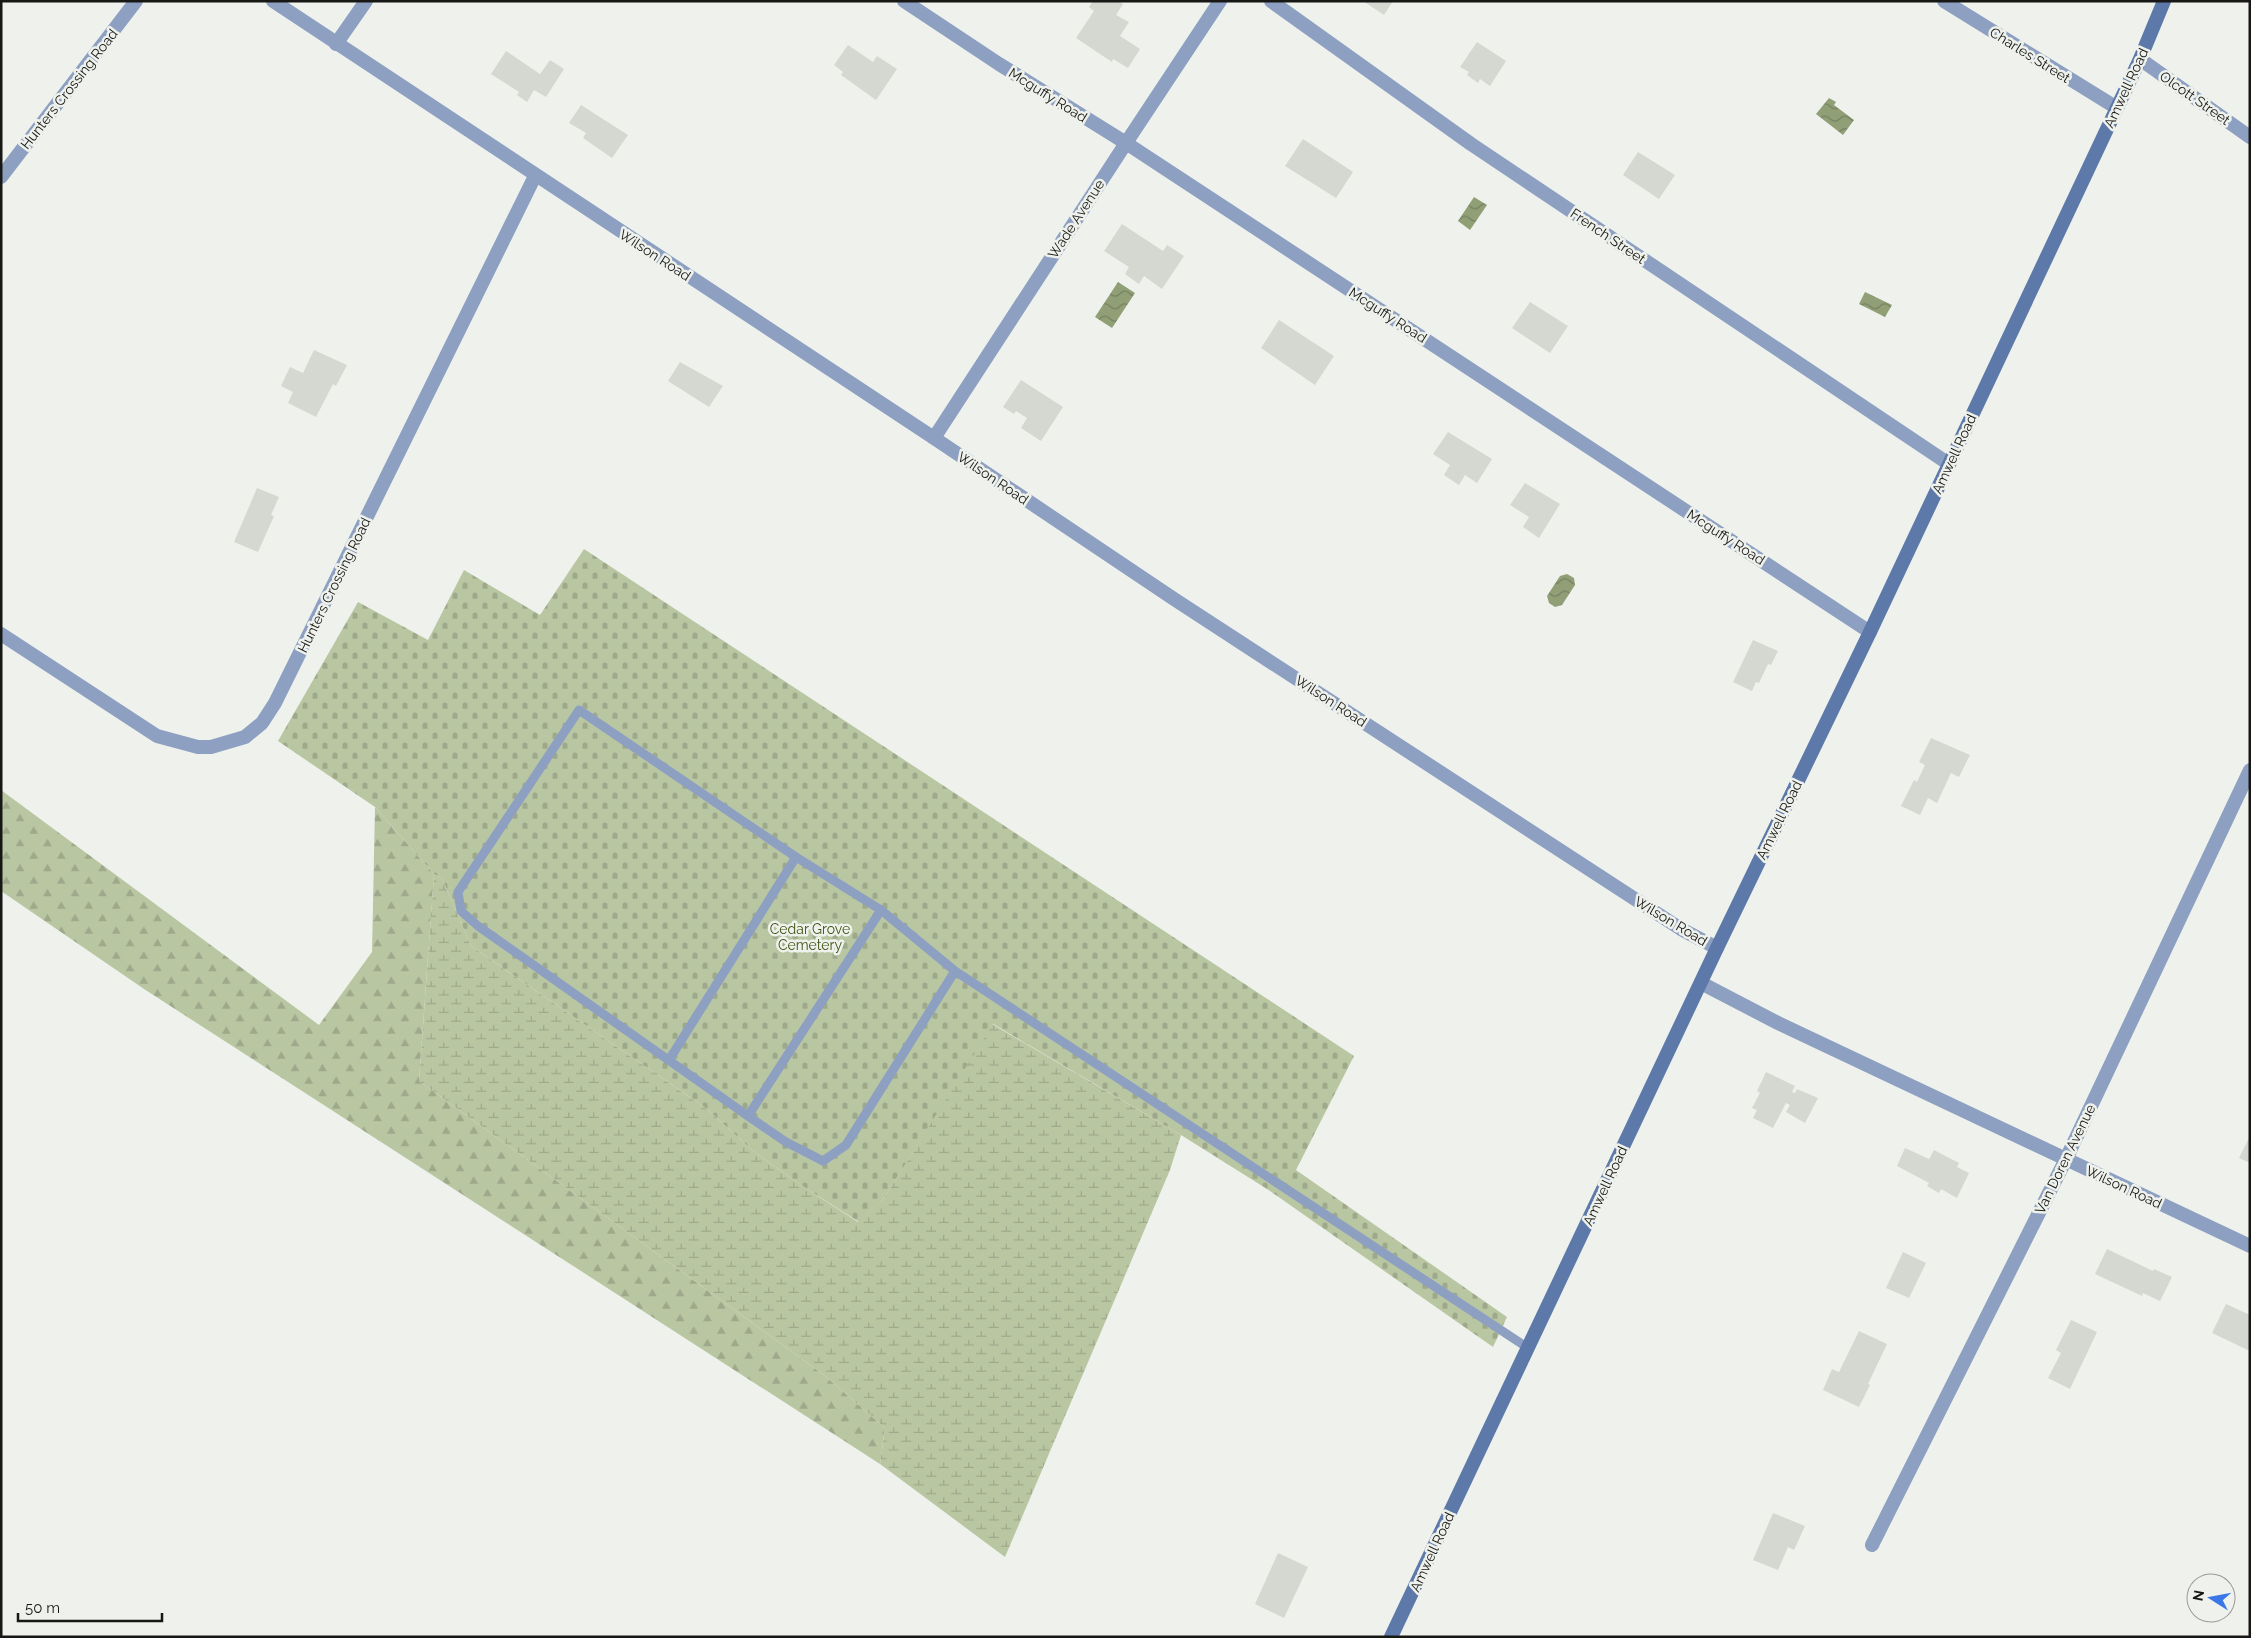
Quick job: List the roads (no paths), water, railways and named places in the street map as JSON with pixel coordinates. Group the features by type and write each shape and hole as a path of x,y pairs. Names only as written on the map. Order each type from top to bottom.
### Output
{"main road":[{"name":"Amwell Road","path":"1391,1637 1717,948 1870,632 2140,59 2164,1"}],"street":[{"name":"Hunters Crossing Road","path":"1,177 136,1"},
{"name":"Wilson Road","path":"273,1 1174,599 1673,923 1717,948"},
{"path":"336,44 366,1"},
{"name":"Mcguffy Road","path":"904,1 999,64 1126,143 1870,632"},
{"name":"Wade Avenue","path":"934,438 1220,1"},
{"name":"French Street","path":"1271,1 1471,144 1949,464"},
{"name":"Charles Street","path":"1944,1 2117,108"},
{"name":"Olcott Street","path":"2140,59 2250,137"},
{"name":"Hunters Crossing Road","path":"1,634 156,736 198,747 211,747 245,737 262,723 275,703 535,176"},
{"name":"Van Doren Avenue","path":"1872,1545 2066,1159 2250,770"},
{"name":"Wilson Road","path":"1701,983 1778,1023 2250,1246"}],"lane":[{"path":"955,971 846,1145 823,1161 786,1142 478,926 461,911 458,892 579,710 796,857 880,910 955,971 1528,1348"},
{"path":"669,1060 796,857"},
{"path":"748,1116 880,910"}],"water":[{"path":"1829,98 1836,102 1834,105 1854,120 1843,135 1816,114"},
{"path":"1474,197 1487,205 1470,230 1458,221"},
{"path":"1118,282 1135,293 1112,328 1095,317"},
{"path":"1865,292 1892,305 1885,317 1859,304"},
{"path":"1567,574 1574,578 1575,585 1562,605 1555,607 1549,603 1547,596 1560,576"}],"park label":[{"name":"Cedar Grove Cemetery","path":"810,938"}]}
